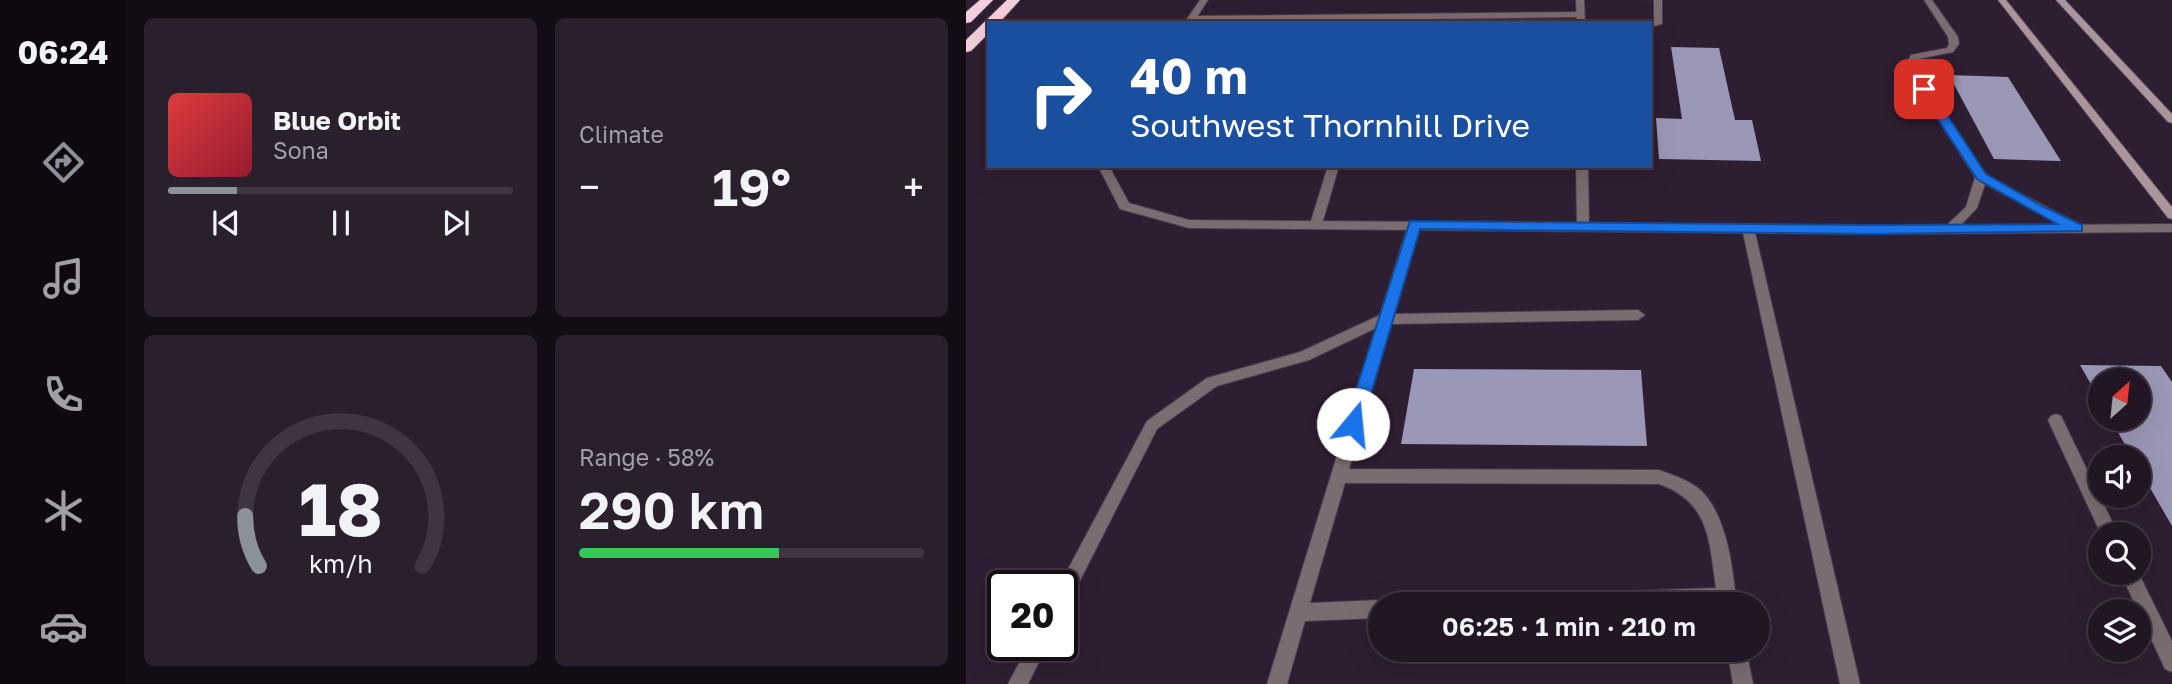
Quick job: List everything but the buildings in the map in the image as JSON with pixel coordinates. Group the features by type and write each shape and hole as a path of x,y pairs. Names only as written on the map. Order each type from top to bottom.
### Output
{"highway":[{"path":"966,19 987,0"},
{"path":"993,21 1014,0"},
{"path":"966,48 987,27"}],"main road":[{"path":"2001,0 2172,215"},
{"path":"2060,0 2172,120"}],"street":[{"path":"1189,21 1204,0"},
{"path":"1189,21 1581,19 1580,0"},
{"path":"1652,24 1658,24 1660,19 1658,0"},
{"path":"1928,0 1953,37 1954,44 1950,51 1914,57 1910,67 1981,177 2077,228"},
{"path":"1104,168 1124,206 1189,224 2172,228"},
{"path":"1316,224 1333,168"},
{"path":"1582,168 1583,226"},
{"path":"1950,229 1970,208 1981,177"},
{"path":"1277,684 1384,319 1415,225"},
{"path":"1748,228 1850,684"},
{"path":"1077,570 1152,425 1212,382 1304,356 1384,319 1638,315"},
{"path":"2056,420 2104,522"},
{"path":"1338,476 1659,477 1676,481 1690,490 1712,515 1726,592"},
{"path":"2135,585 2172,662"},
{"path":"1298,612 1368,609"},
{"path":"1018,684 1030,661"},
{"path":"1738,662 1742,684"}],"route":[{"path":"1353,424 1415,225 1873,230 2077,228 1981,177 1924,89"}]}
